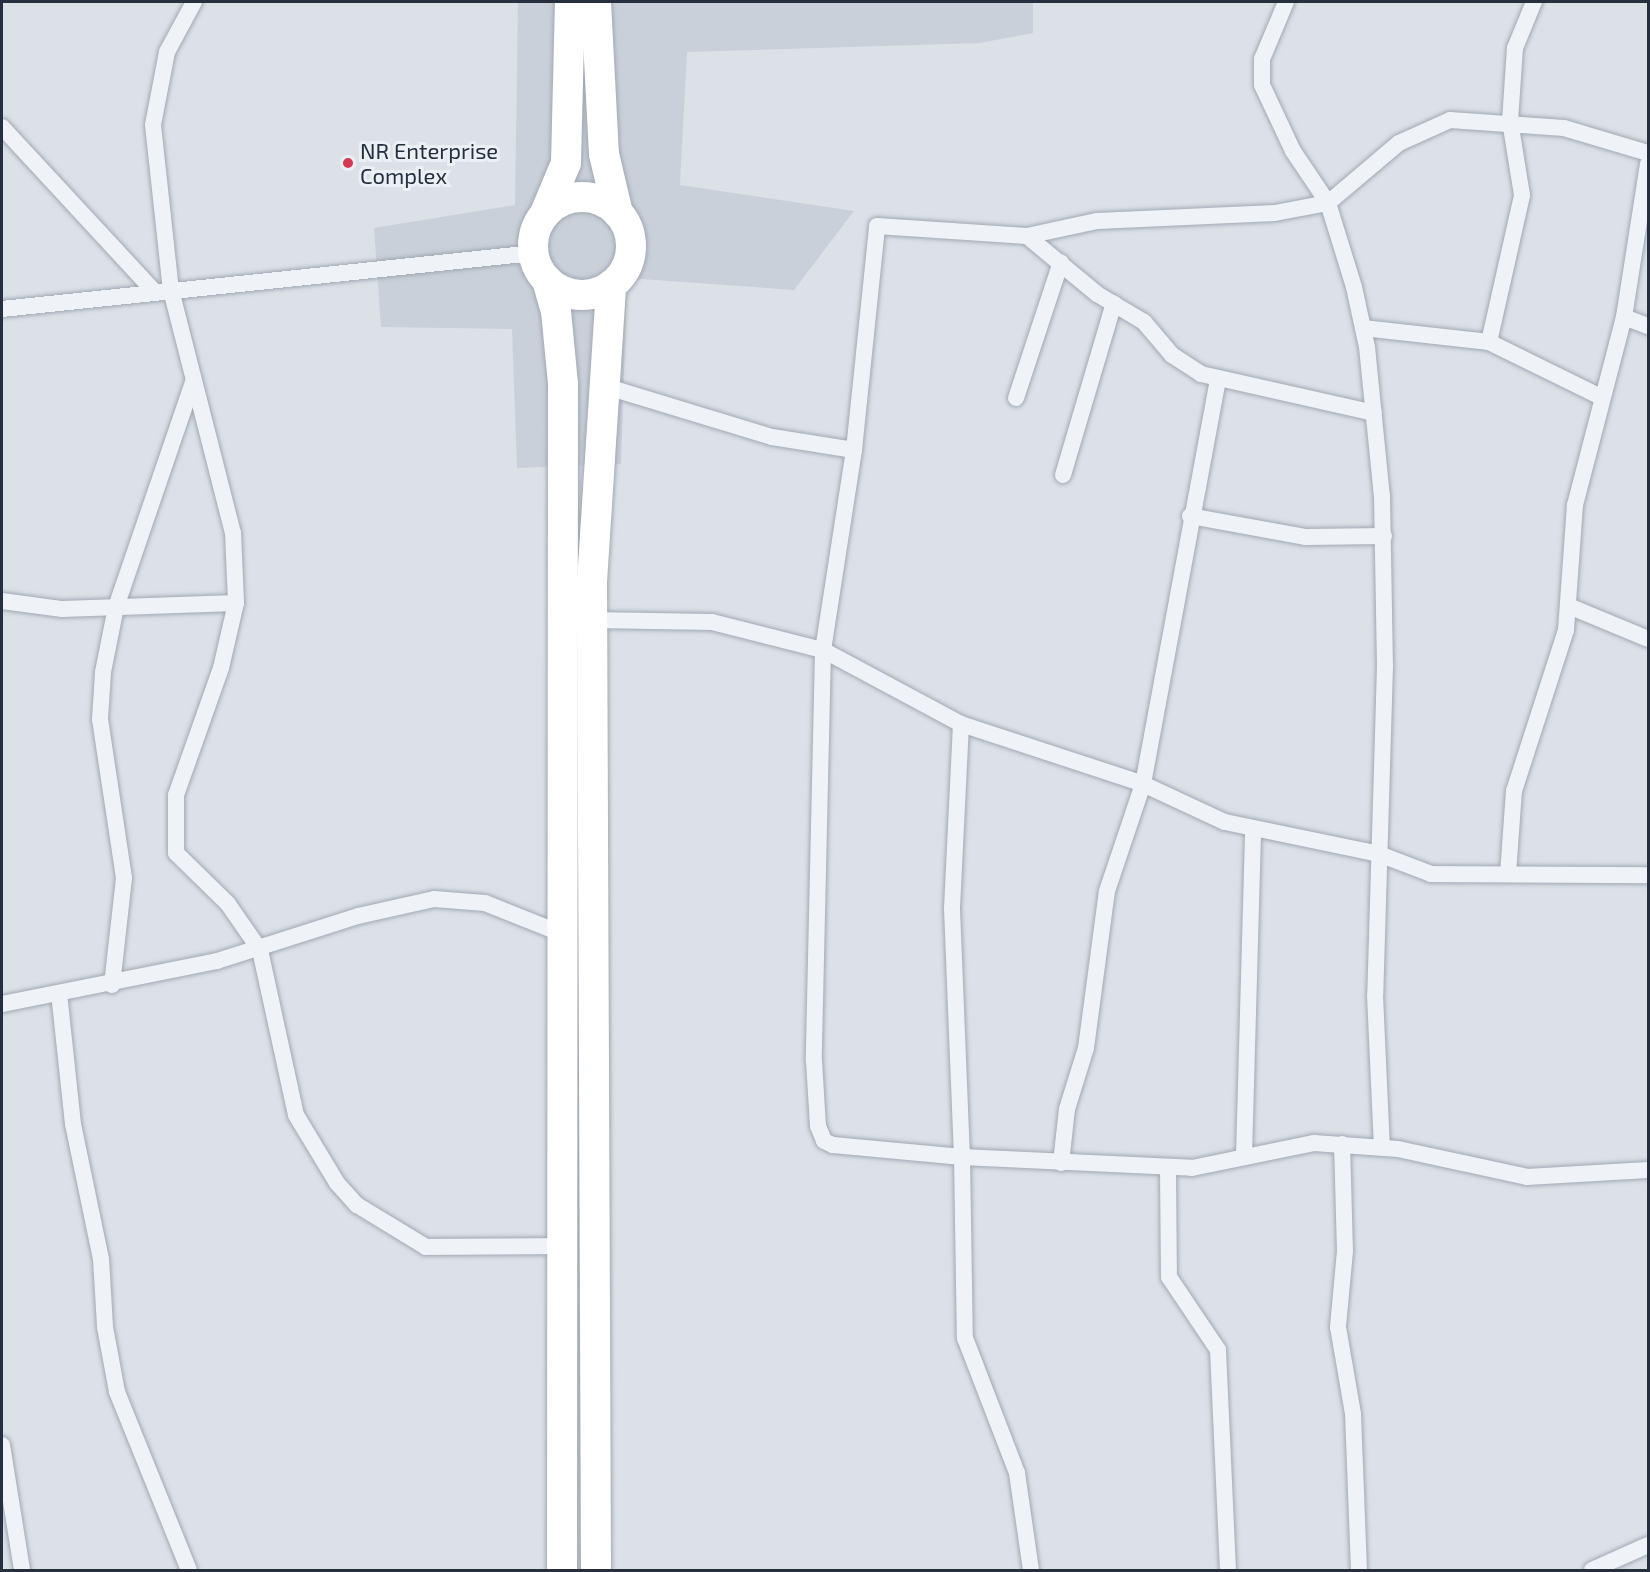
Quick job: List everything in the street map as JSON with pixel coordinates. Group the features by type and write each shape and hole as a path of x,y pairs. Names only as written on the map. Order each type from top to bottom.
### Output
{"highway":[{"path":"562,1570 566,1246 563,384 556,311 534,253 534,236 566,163 570,2"},
{"path":"546,280 583,295 611,285 624,270 631,251 628,230 618,213 604,154 596,2"},
{"path":"545,213 562,201 582,197 602,201 618,213"},
{"path":"596,1570 592,620 601,385 611,285"}],"street":[{"path":"194,2 167,52 154,105 163,291 193,381 233,533 236,603 221,668 180,778 172,837 183,864 223,898 260,950 296,1115 337,1183 357,1204 426,1247 566,1246"},
{"path":"1286,2 1262,59 1262,85 1293,151 1328,203 1363,328 1374,413 1384,536 1375,995 1382,1147"},
{"path":"1489,342 1522,195 1510,121 1515,48 1534,2"},
{"path":"1648,153 1564,128 1510,121 1450,120 1425,128 1328,203 1211,220 1097,221 1027,236 877,226 854,450 823,650 814,1061 820,1135 833,1145 855,1148 1168,1169 1244,1156 1290,1145 1342,1144 1382,1147 1527,1177 1648,1170"},
{"path":"2,127 163,291"},
{"path":"1508,874 1514,791 1571,607 1571,530 1601,397 1624,317 1648,164"},
{"path":"1027,236 1114,303 1144,322 1186,366 1218,380 1374,413"},
{"path":"2,309 534,253"},
{"path":"1016,398 1061,262"},
{"path":"1063,476 1114,303"},
{"path":"1624,317 1648,326"},
{"path":"1363,328 1489,342 1601,397"},
{"path":"1061,1163 1067,1109 1086,1048 1110,879 1143,784 1190,516 1218,380"},
{"path":"112,985 124,878 100,719 116,607 193,381"},
{"path":"601,385 772,437 854,450"},
{"path":"1190,516 1306,537 1384,536"},
{"path":"2,601 62,609 236,603"},
{"path":"1571,607 1648,639"},
{"path":"592,620 712,622 823,650 961,724 1143,784 1253,831 1379,854 1431,874 1648,875"},
{"path":"961,724 952,909 963,1157 965,1338 1017,1473 1031,1570"},
{"path":"1244,1156 1253,831"},
{"path":"2,1004 112,985 260,950 358,916 459,897 565,935"},
{"path":"59,993 73,1124 101,1259 105,1326 117,1392 189,1570"},
{"path":"1342,1144 1345,1251 1338,1328 1353,1414 1359,1570"},
{"path":"1168,1169 1169,1277 1218,1350 1228,1570"},
{"path":"2,1445 22,1570"},
{"path":"1592,1570 1648,1545"}],"shaded area":[{"path":"518,2 1033,2 1033,33 980,43 687,52 680,185 854,211 794,290 627,278 621,464 517,468 512,329 381,327 374,228 515,205"}],"place":[{"name":"NR Enterprise Complex","path":"348,163"}]}
